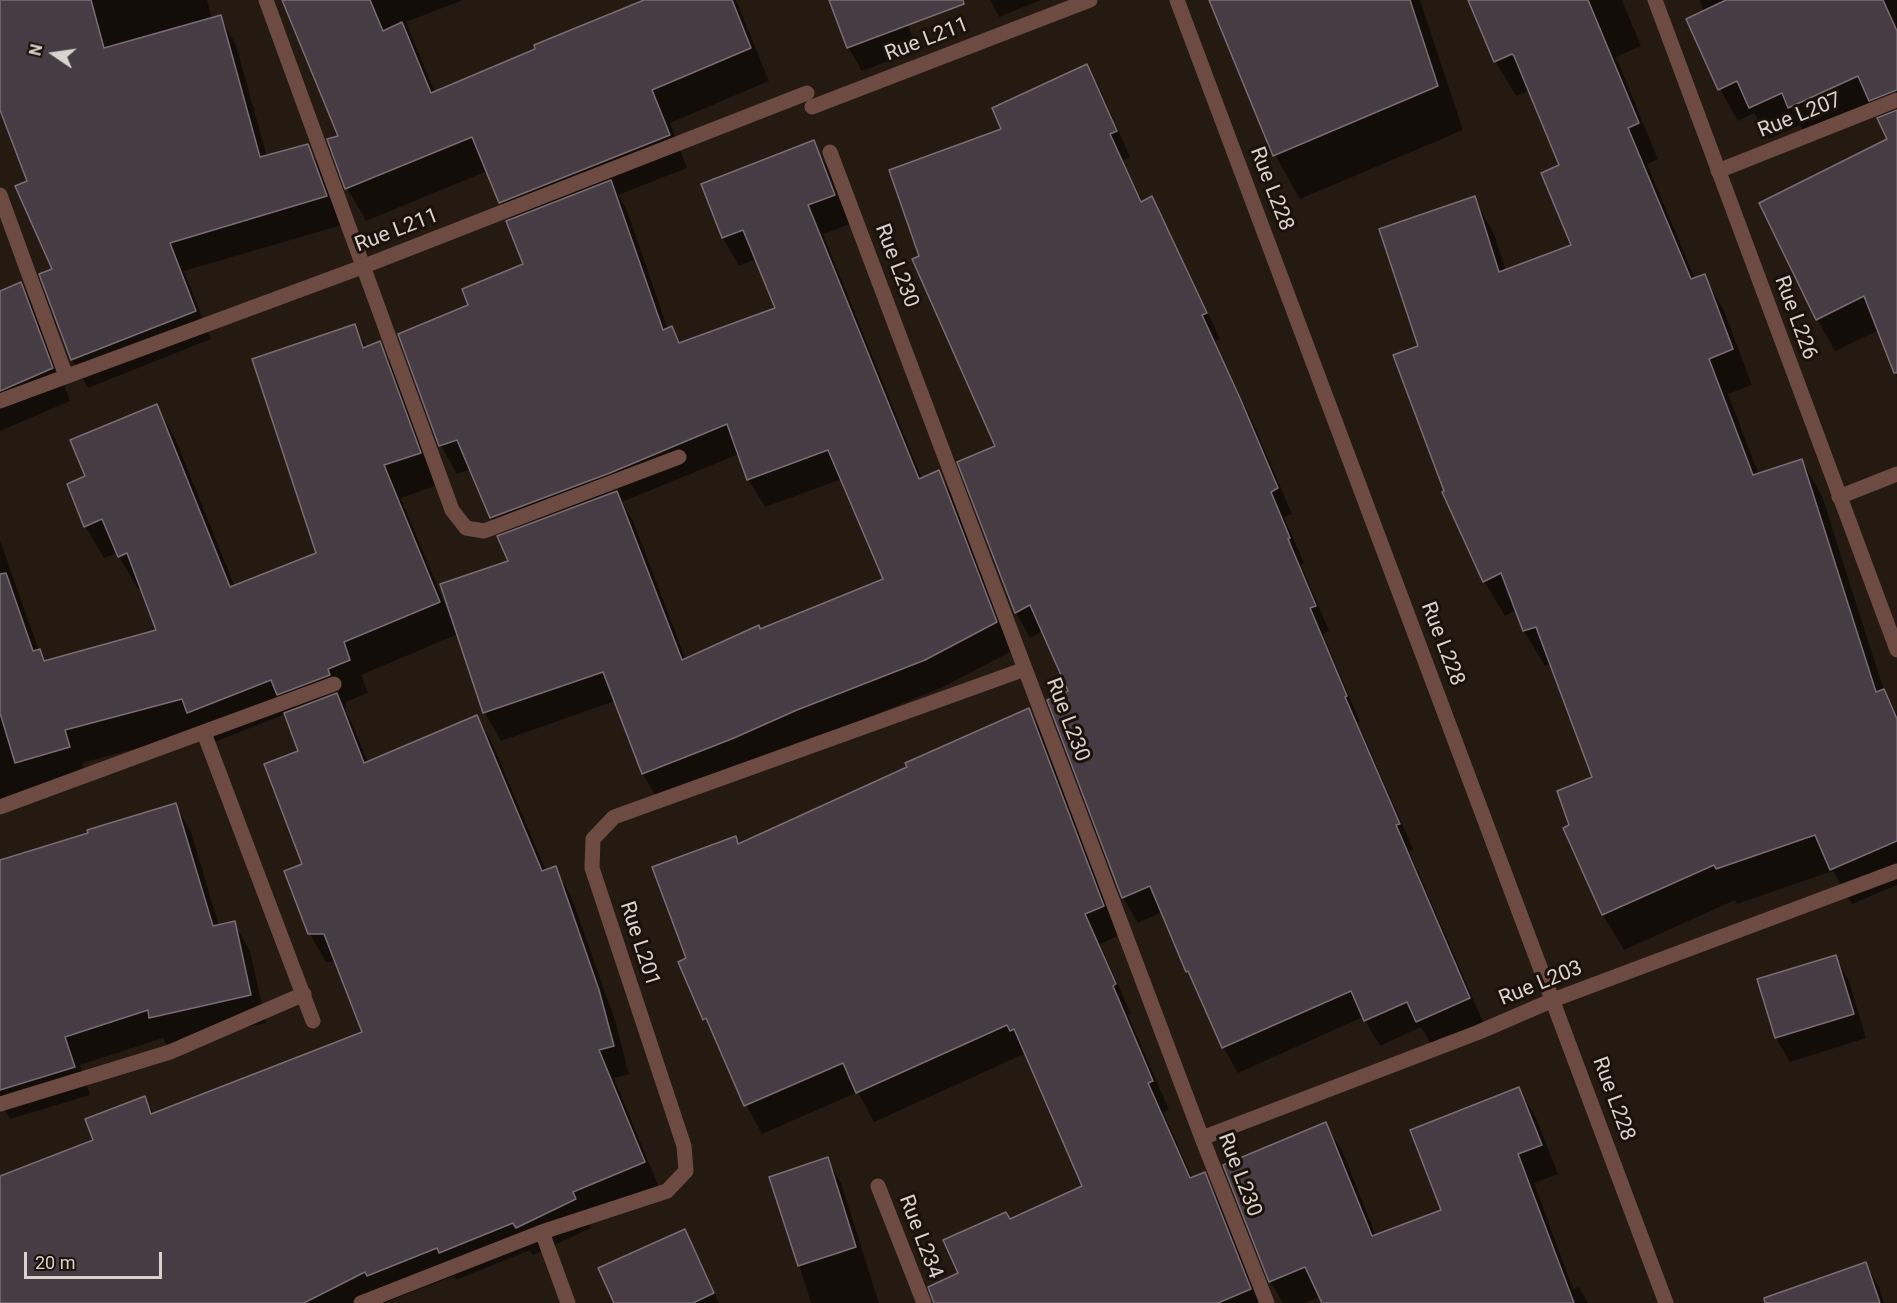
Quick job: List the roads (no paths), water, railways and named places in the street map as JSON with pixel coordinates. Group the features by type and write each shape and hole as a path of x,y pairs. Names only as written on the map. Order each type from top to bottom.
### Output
{"street":[{"path":"266,0 452,510 466,528 484,531 679,457"},
{"name":"Rue L211","path":"0,401 810,100 1090,0"},
{"name":"Rue L228","path":"1177,0 1666,1303"},
{"name":"Rue L226","path":"1655,0 1897,650"},
{"name":"Rue L207","path":"1718,171 1897,100"},
{"name":"Rue L230","path":"830,152 1202,1138 1267,1303"},
{"path":"0,195 66,376"},
{"path":"1839,497 1897,474"},
{"name":"Rue L201","path":"361,1303 542,1232 667,1191 686,1171 684,1146 592,868 593,839 614,817 1025,669"},
{"path":"0,807 334,684"},
{"path":"204,733 313,1021"},
{"name":"Rue L203","path":"1202,1138 1479,1032 1553,1000 1897,871"},
{"path":"0,1104 170,1052 304,994"},
{"name":"Rue L234","path":"878,1186 924,1303"},
{"path":"542,1232 568,1303"}]}
